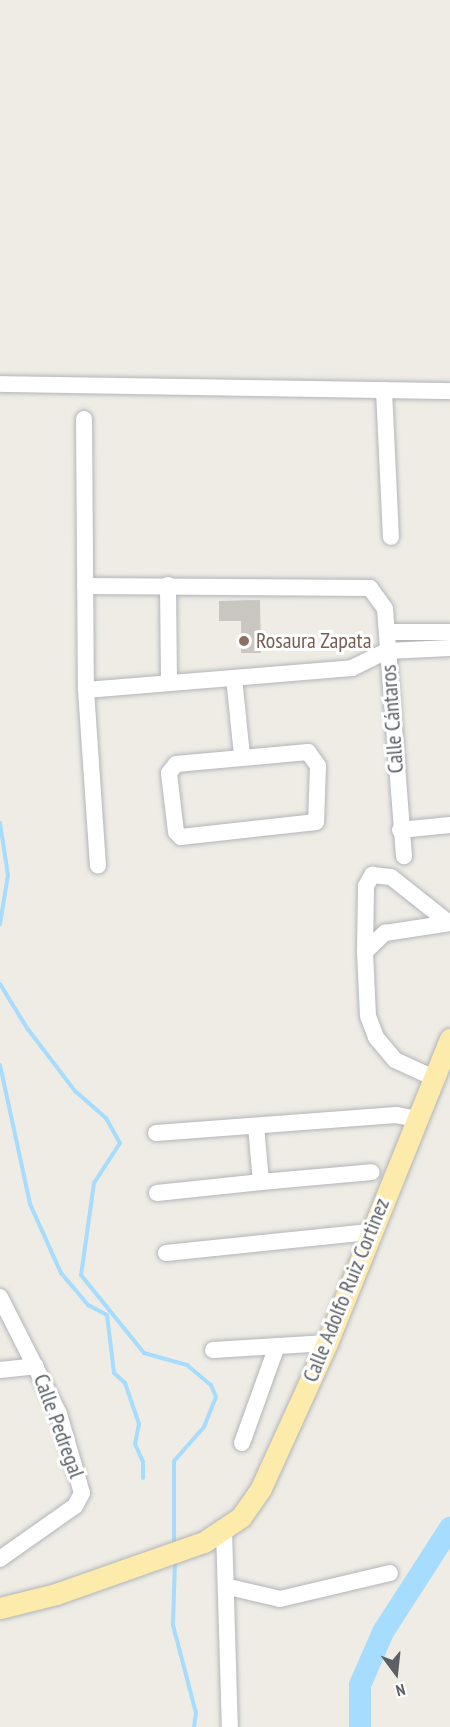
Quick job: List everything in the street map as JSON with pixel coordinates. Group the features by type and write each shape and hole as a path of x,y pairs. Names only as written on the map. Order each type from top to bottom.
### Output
{"main road":[{"name":"Calle Adolfo Ruiz Cortinez","path":"0,1608 204,1542 224,1530 261,1488 327,1343 369,1232 450,1039"}],"street":[{"path":"0,384 450,391"},
{"path":"384,390 391,537"},
{"path":"84,419 86,690 98,866"},
{"path":"86,586 168,585 169,682"},
{"name":"Calle Cántaros","path":"168,585 370,588 385,609 400,830 404,856"},
{"path":"387,632 450,632"},
{"path":"86,690 352,668 387,651 450,648"},
{"path":"234,678 242,755"},
{"path":"313,753 320,818 306,826 181,837 172,819 172,767 184,760 242,755 313,753"},
{"path":"400,830 450,825"},
{"path":"435,1078 395,1060 376,1037 368,1016 365,951 366,886 372,875 391,877 449,923"},
{"path":"365,951 385,933 449,923"},
{"path":"156,1133 396,1115 418,1119"},
{"path":"256,1126 261,1182"},
{"path":"157,1193 372,1172"},
{"path":"166,1253 369,1232"},
{"name":"Calle Pedregal","path":"0,1297 58,1414 82,1493 75,1506 0,1559"},
{"path":"213,1350 327,1343"},
{"path":"242,1443 278,1346"},
{"path":"0,1370 36,1366"},
{"path":"224,1530 229,1587 230,1727"},
{"path":"229,1587 280,1599 390,1573"}],"building":[{"path":"260,600 261,653 241,653 241,621 219,621 219,601"}],"waterway":[{"path":"0,823 8,875 0,924"},
{"path":"0,984 27,1028 75,1091 106,1118 120,1143 94,1183 81,1275 144,1353 187,1365 211,1385 216,1397 204,1427 174,1461 174,1546"},
{"path":"0,1065 30,1204 61,1273 88,1305 107,1315 114,1373 125,1383 139,1424 135,1444 143,1462 143,1478"},
{"path":"360,1727 360,1685 383,1632 450,1528"},
{"path":"175,1560 173,1625 196,1713 194,1727"}],"place":[{"name":"Rosaura Zapata","path":"244,641"}]}
